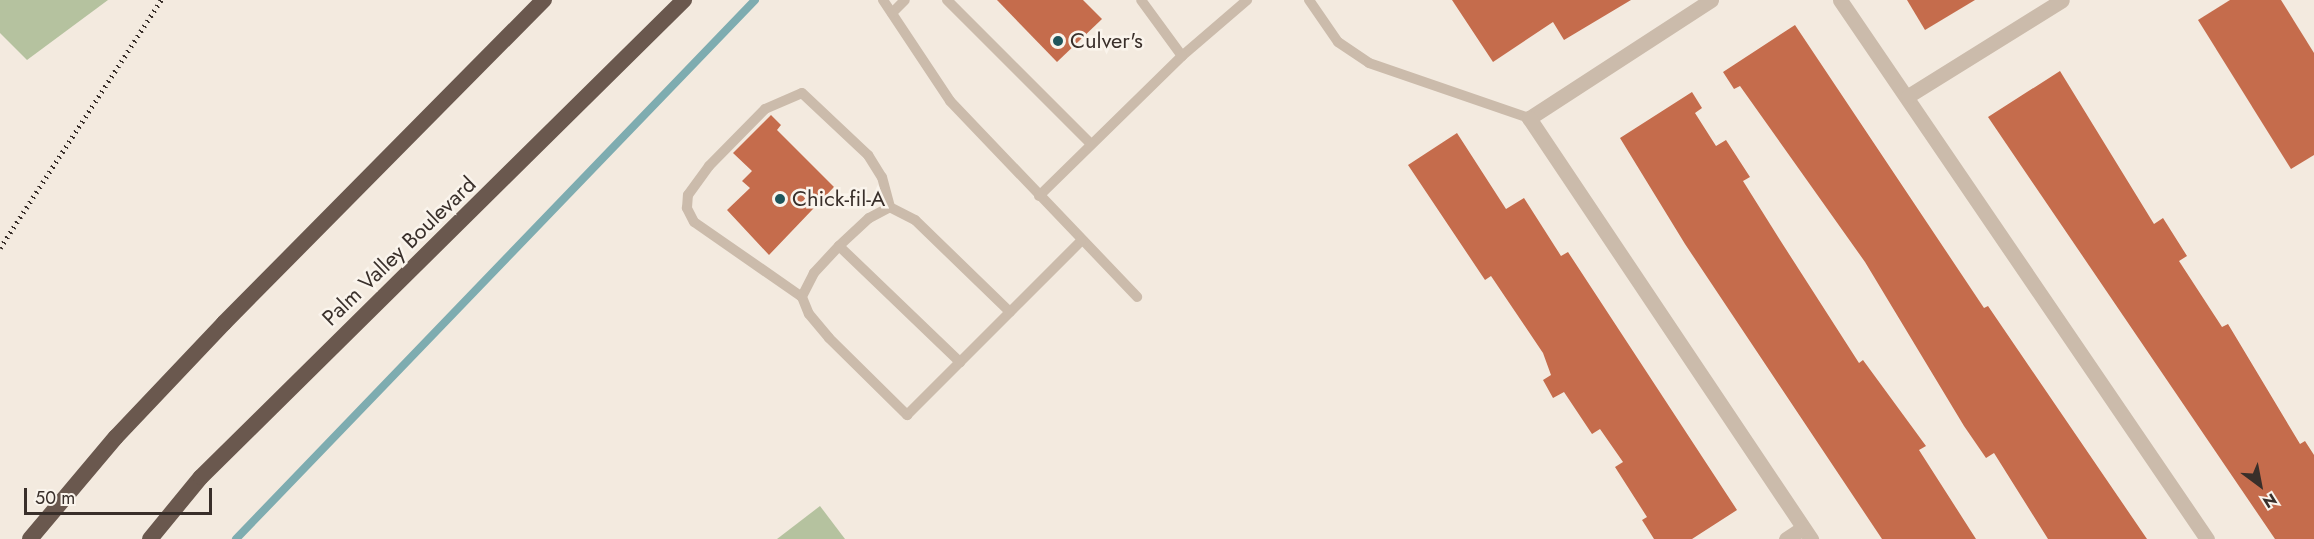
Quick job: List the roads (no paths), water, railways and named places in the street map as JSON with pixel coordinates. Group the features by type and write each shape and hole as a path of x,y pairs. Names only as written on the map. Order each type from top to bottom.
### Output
{"highway":[{"path":"30,539 224,323 544,0"},
{"name":"Palm Valley Boulevard","path":"150,539 201,477 684,0"}],"street":[{"path":"1711,0 1529,118 1807,534 1786,539"},
{"path":"1840,0 1908,96 2207,539"},
{"path":"1908,96 2062,0"}],"lane":[{"path":"883,0 950,101 1081,241 1137,297"},
{"path":"892,13 905,0"},
{"path":"947,0 1091,144"},
{"path":"1141,0 1182,56"},
{"path":"1039,196 1182,56 1247,0"},
{"path":"1309,0 1338,42 1369,63 1529,118"},
{"path":"1010,312 915,220 890,207 882,177 868,155 802,93 765,109 709,166 688,195 687,208 694,222 802,297 809,314 829,338 907,415 1010,312 1081,241"},
{"path":"802,297 814,273 839,246 868,218 890,207"},
{"path":"839,246 960,362"}],"waterway":[{"path":"236,539 755,0"}],"railway":[{"path":"0,248 161,0"}],"place":[{"name":"Culver's","path":"1058,41"},
{"name":"Chick-fil-A","path":"780,199"}]}
